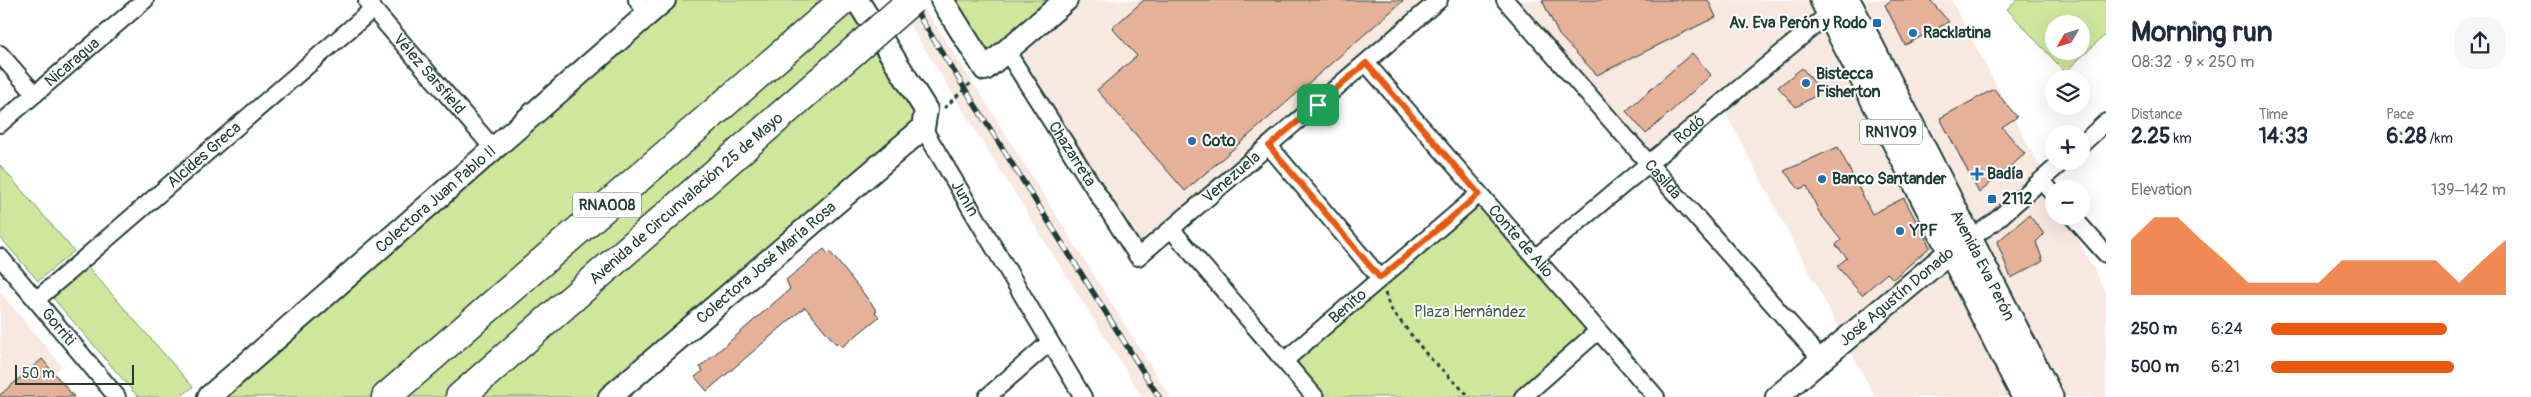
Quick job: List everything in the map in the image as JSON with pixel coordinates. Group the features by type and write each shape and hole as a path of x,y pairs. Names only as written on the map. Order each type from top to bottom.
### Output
{"highway":[{"name":"Avenida de Circunvalación 25 de Mayo","path":"460,397 912,0"},
{"name":"RNA008","path":"386,397 836,6"}],"main road":[{"name":"Junín","path":"857,0 926,110 923,128"},
{"path":"942,0 985,69 1066,0"},
{"name":"Avenida Eva Perón","path":"1836,3 1960,245 2050,397"},
{"name":"Colectora Juan Pablo II","path":"209,397 493,148 650,4"},
{"name":"Colectora José María Rosa","path":"610,397 923,128"},
{"name":"Avenida Eva Perón","path":"1960,245 2025,397"},
{"name":"José Agustín Donado","path":"1777,397 1960,245"}],"street":[{"name":"Nicaragua","path":"0,124 145,0"},
{"name":"Venezuela","path":"1138,257 1172,230 1439,0"},
{"name":"Casilda","path":"1505,0 1821,359"},
{"name":"Rodó","path":"1535,258 1836,3"},
{"name":"Vélez Sarsfield","path":"369,4 493,148"},
{"name":"Alcides Greca","path":"36,300 369,4"},
{"name":"Chazarreta","path":"1007,52 1138,257"},
{"path":"0,54 35,94"},
{"name":"Conte de Alio","path":"1366,63 1656,397"},
{"path":"2090,137 2106,122"},
{"name":"Junín","path":"923,128 1082,397"},
{"path":"1269,146 1380,278"},
{"name":"José Agustín Donado","path":"1960,245 1993,223 2054,170"},
{"path":"2042,181 2045,184"},
{"name":"Benito","path":"1284,361 1479,194"},
{"path":"2080,225 2106,254"},
{"path":"1172,230 1315,397"},
{"name":"Gorriti","path":"0,257 117,397"},
{"path":"1523,397 1598,331"},
{"path":"987,397 1050,342"}],"path":[{"path":"1380,278 1390,308 1428,356 1470,397"}],"shaded area":[{"path":"894,0 919,0 983,98 1170,397 1142,397"},
{"path":"1066,0 1439,0 1138,257 1007,52"},
{"path":"1505,0 1951,0 2047,180 2045,180 2045,225 2071,225 2106,293 2106,397 1875,397 1721,104 1648,163"},
{"path":"0,292 62,366 55,372 77,397 0,397"}],"green space":[{"path":"664,0 857,0 923,128 610,397 209,397"},
{"path":"942,0 1066,0 985,69"},
{"path":"2017,0 2106,0 2106,34 2090,49 2090,15 2045,15 2045,50 2007,9"},
{"path":"2054,60 2078,60 2067,70 2063,70"},
{"path":"0,165 74,251 38,281 0,237"},
{"name":"Plaza Hernández","path":"1479,194 1598,331 1523,397 1315,397 1284,361"},
{"path":"88,267 193,387 180,397 138,397 53,298"}],"building":[{"name":"Coto","path":"1144,0 1404,0 1185,191 1097,90 1137,56 1112,28"},
{"path":"1542,0 1708,0 1716,17 1597,75 1559,35"},
{"name":"Racklatina","path":"1891,0 1930,0 1949,22 1905,45 1885,5"},
{"path":"1692,53 1711,75 1646,134 1626,111"},
{"path":"1802,68 1822,92 1796,107 1778,87"},
{"path":"1994,89 2017,117 2002,127 2025,154 1979,193 1940,118"},
{"path":"1838,147 1872,214 1904,198 1930,247 1893,279 1887,273 1862,295 1837,266 1847,258 1836,245 1841,240 1819,212 1807,186 1799,189 1784,171"},
{"path":"2029,215 2044,234 2036,242 2043,261 2011,278 1997,242"},
{"path":"824,249 828,254 830,252 860,289 877,311 875,312 879,317 842,347 838,342 836,344 805,307 707,391 695,377 703,371 700,367 790,289 786,280"},
{"path":"42,359 74,397 0,397 0,395"}],"railway":[{"path":"909,0 1159,397"}],"place":[{"name":"Av. Eva Perón y Rodo","path":"1877,23"},
{"name":"Racklatina","path":"1913,33"},
{"name":"Bistecca Fisherton","path":"1806,83"},
{"name":"Coto","path":"1192,141"},
{"name":"Badía","path":"1977,174"},
{"name":"Banco Santander","path":"1822,179"},
{"name":"2112","path":"1992,199"},
{"name":"YPF","path":"1900,231"}],"route":[{"path":"1366,63 1479,194 1380,278 1269,146 1318,105 1366,63"}]}
